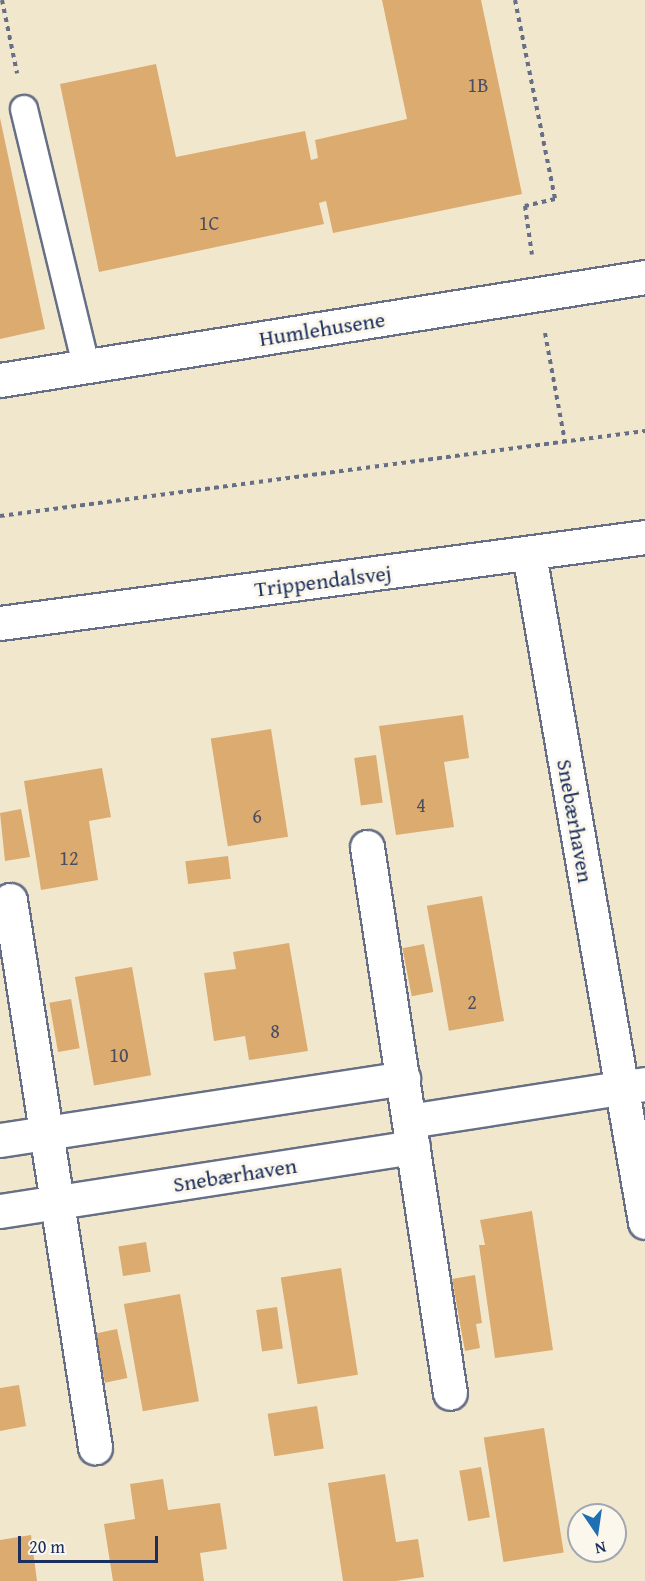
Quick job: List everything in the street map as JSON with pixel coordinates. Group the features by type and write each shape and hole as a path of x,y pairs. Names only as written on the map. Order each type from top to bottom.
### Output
{"street":[{"name":"Humlehusene","path":"0,380 645,277"},
{"name":"Trippendalsvej","path":"0,622 645,537"},
{"name":"Snebærhaven","path":"529,554 633,1086 645,1222"},
{"path":"367,848 450,1393"},
{"path":"10,900 95,1447"},
{"path":"0,1140 403,1078"},
{"name":"Snebærhaven","path":"0,1212 411,1134 633,1086"}],"lane":[{"path":"24,109 86,366"}],"path":[{"path":"2,0 24,109"},
{"path":"515,0 555,199 525,206 537,295 565,442"},
{"path":"0,516 645,431"}],"building":[{"path":"382,0 481,0 522,194 333,233 326,201 319,203 324,224 99,272 60,84 156,64 176,157 305,131 311,160 318,158 315,140 407,119"},
{"path":"0,118 45,329 0,339"},
{"path":"463,715 469,758 444,762 454,827 396,835 379,726"},
{"path":"271,729 288,837 228,846 211,739"},
{"path":"376,755 383,803 361,806 354,758"},
{"path":"102,768 111,817 89,821 98,880 41,890 24,781"},
{"path":"21,809 30,857 5,861 0,813"},
{"path":"228,856 231,879 188,884 185,861"},
{"path":"482,896 504,1021 449,1031 427,906"},
{"path":"289,943 308,1051 249,1060 245,1036 214,1041 204,973 236,969 233,952"},
{"path":"424,944 433,992 412,996 402,948"},
{"path":"132,967 151,1075 94,1085 75,977"},
{"path":"71,999 80,1048 58,1052 49,1003"},
{"path":"532,1211 553,1350 495,1358 479,1245 485,1245 480,1220"},
{"path":"146,1242 151,1272 123,1276 118,1246"},
{"path":"341,1268 358,1375 298,1384 281,1278"},
{"path":"475,1275 482,1323 476,1324 480,1348 465,1351 452,1279"},
{"path":"180,1294 199,1401 143,1411 124,1304"},
{"path":"277,1307 283,1349 262,1352 256,1310"},
{"path":"117,1329 127,1378 105,1383 95,1334"},
{"path":"19,1385 26,1426 0,1431 0,1388"},
{"path":"317,1406 324,1448 274,1456 268,1414"},
{"path":"544,1428 564,1552 503,1562 484,1438"},
{"path":"481,1467 490,1517 468,1521 459,1471"},
{"path":"385,1474 396,1542 418,1539 424,1577 396,1581 343,1581 328,1483"},
{"path":"163,1479 168,1510 220,1503 227,1549 200,1553 204,1581 113,1581 104,1524 135,1519 130,1484"},
{"path":"31,1535 37,1581 0,1581 0,1540"}]}
